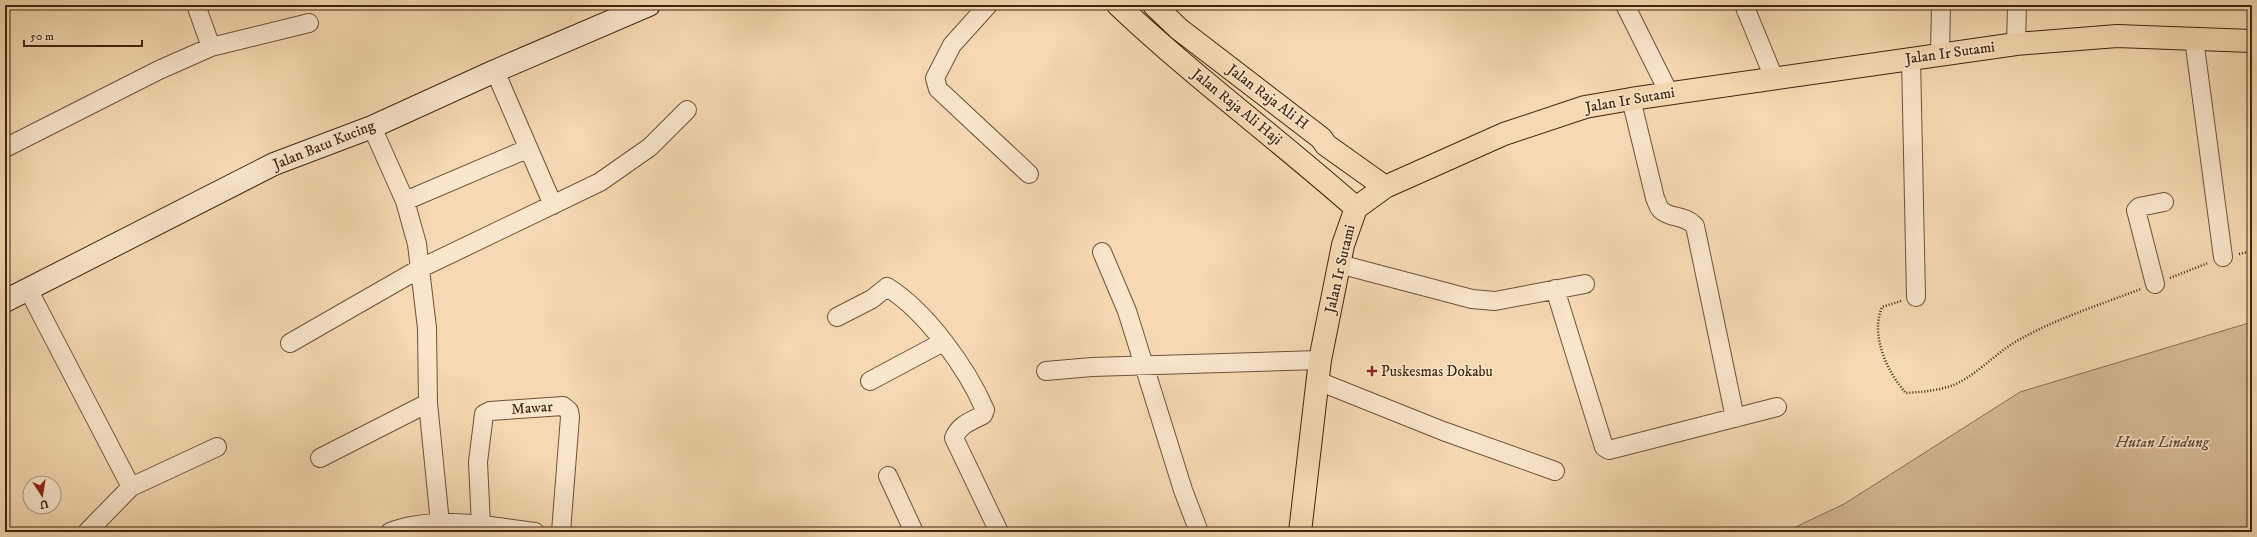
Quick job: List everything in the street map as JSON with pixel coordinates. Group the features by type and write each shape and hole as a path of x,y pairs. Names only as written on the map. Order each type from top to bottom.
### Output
{"main road":[{"name":"Jalan Raja Ali Haji","path":"1118,5 1165,49 1356,208"},
{"name":"Jalan Raja Ali H","path":"1154,5 1179,29 1321,138 1326,145 1385,187"},
{"name":"Jalan Ir Sutami","path":"1300,532 1320,360 1342,245 1356,208 1385,187 1504,134 1586,107 1670,92 2016,44 2117,36 2252,41"}],"street":[{"path":"196,5 211,47"},
{"path":"988,5 952,44 935,78 938,89 1029,174"},
{"path":"1625,5 1670,92"},
{"path":"1744,5 1774,78"},
{"path":"1940,54 1941,5"},
{"path":"2016,44 2017,5"},
{"name":"Jalan Batu Kucing","path":"5,301 274,164 372,127 495,71 645,6"},
{"path":"5,148 159,70 211,47 309,22"},
{"path":"2194,39 2223,257"},
{"path":"1911,58 1916,297"},
{"path":"495,71 527,148 553,205"},
{"path":"1631,99 1658,204 1661,210 1669,215 1688,219 1695,226 1735,418"},
{"path":"290,343 419,269 600,182 644,151 687,110"},
{"path":"372,127 405,201 417,244 427,328 428,403 440,524"},
{"path":"405,201 527,148"},
{"path":"2155,284 2136,210 2139,207 2164,202"},
{"path":"1102,252 1128,310 1182,490 1200,532"},
{"path":"1339,264 1472,298 1495,301 1585,284"},
{"path":"837,317 872,298 887,287 904,297 954,354 985,410 983,415 966,423 957,431 954,438 999,532"},
{"path":"28,289 131,487"},
{"path":"1555,289 1604,447 1609,450 1777,408"},
{"path":"870,381 944,342"},
{"path":"1046,371 1092,367 1145,367 1320,360"},
{"path":"1318,381 1443,431 1555,471"},
{"path":"320,458 428,403"},
{"name":"Mawar","path":"481,525 478,462 484,414 490,411 563,406 569,411 570,417 561,532"},
{"path":"87,532 131,487 217,447"},
{"path":"888,476 914,532"},
{"path":"390,532 409,526 440,524 481,525 535,532"}],"path":[{"path":"1916,297 1888,303 1882,307 1879,322 1881,347 1894,381 1906,393 1931,391 1952,386 2016,342 2060,320 2223,257 2252,250"}],"green space":[{"name":"Hutan Lindung","path":"2252,322 2252,532 1785,532 1844,504 2020,392"}],"place":[{"name":"Puskesmas Dokabu","path":"1372,371"}]}
